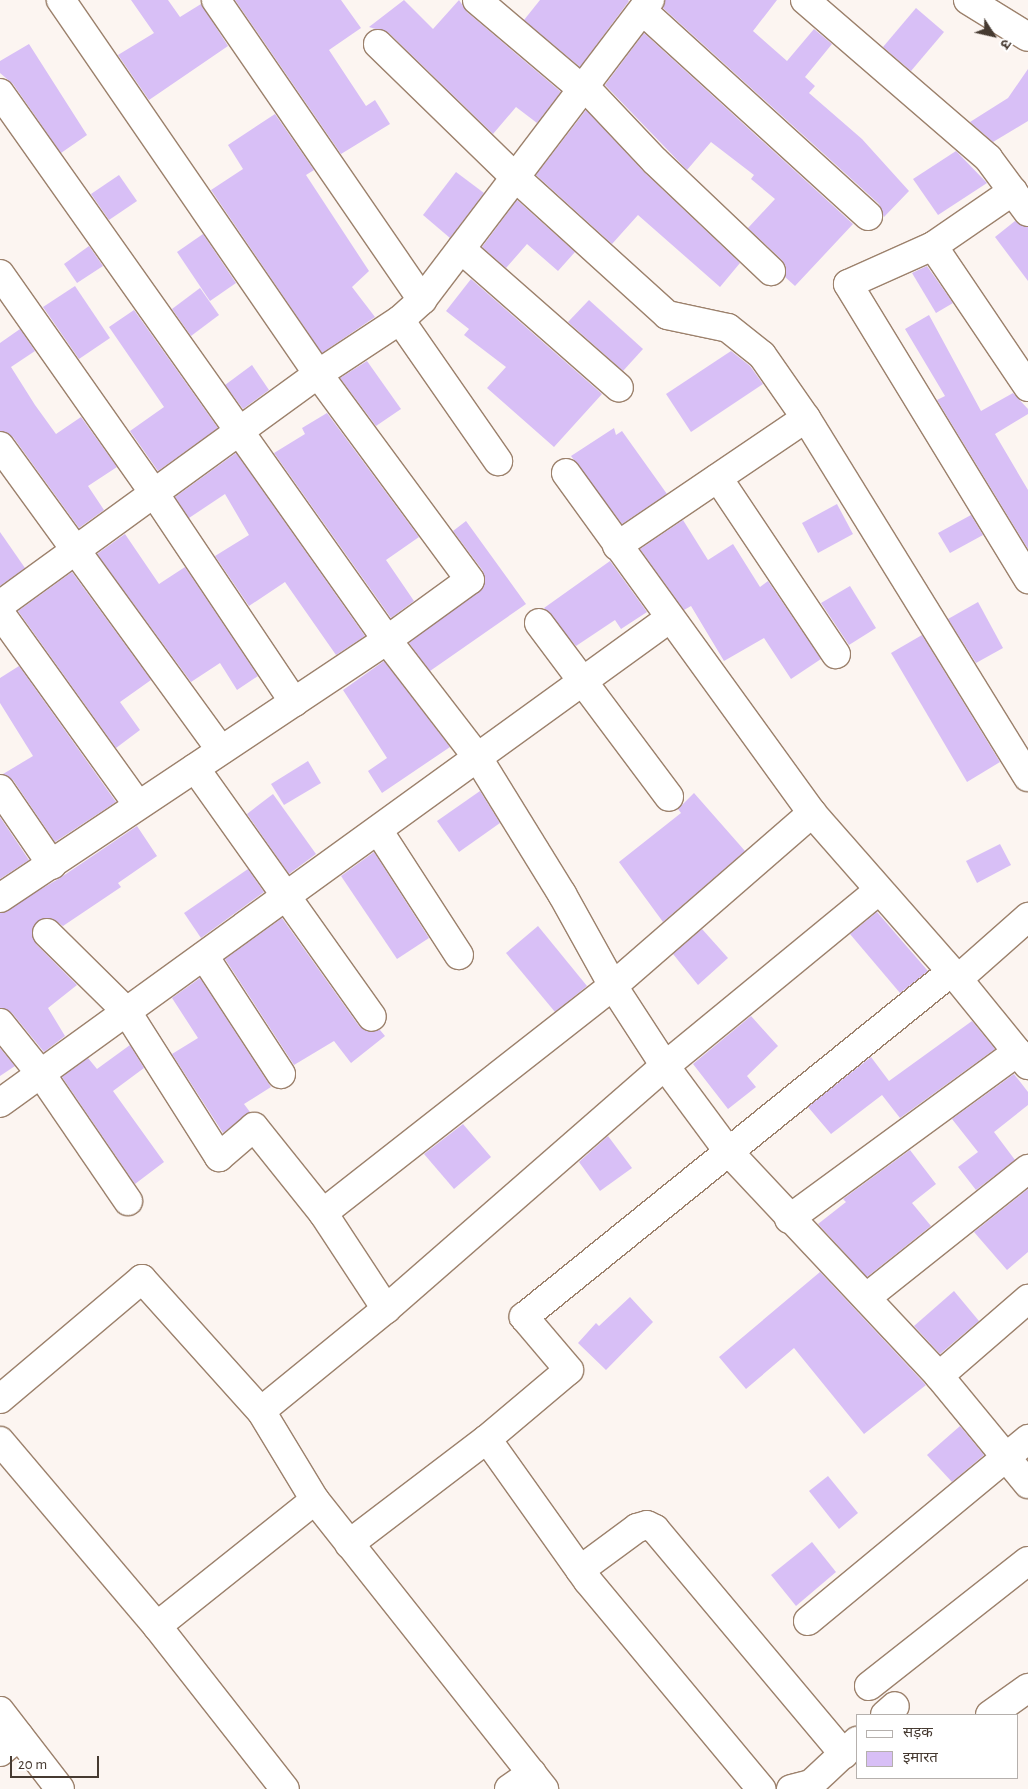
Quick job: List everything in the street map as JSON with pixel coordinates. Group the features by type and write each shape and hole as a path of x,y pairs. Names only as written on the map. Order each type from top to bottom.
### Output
{"street":[{"path":"0,898 387,640 470,580 318,374 61,0"},
{"path":"216,0 422,300"},
{"path":"477,0 584,89 655,161 771,270"},
{"path":"804,0 988,158 1020,202 933,246 848,284 1028,579"},
{"path":"968,0 1028,37"},
{"path":"0,604 318,374 400,320 422,300 647,4 868,216"},
{"path":"378,44 515,177 667,315 728,328 746,340 762,355 806,418 1028,777"},
{"path":"0,93 241,430 387,640 478,758 562,894 613,986 665,1066 728,1150 789,1219 867,1296 939,1376 1028,1484"},
{"path":"933,246 1028,387"},
{"path":"461,249 619,388"},
{"path":"0,274 154,493 294,702"},
{"path":"400,320 498,461"},
{"path":"617,546 806,418"},
{"path":"0,446 74,551 221,750"},
{"path":"566,473 812,813 878,891 955,975 1022,1058 789,1219"},
{"path":"718,478 836,654"},
{"path":"0,613 138,805"},
{"path":"0,1104 670,618"},
{"path":"539,623 669,797"},
{"path":"195,768 372,1017"},
{"path":"0,789 52,865"},
{"path":"323,1213 613,986 812,813"},
{"path":"378,830 459,956"},
{"path":"261,1411 386,1309 665,1066 878,891"},
{"path":"349,1544 487,1439 569,1370 524,1317 728,1150 1028,918"},
{"path":"48,933 127,1012 220,1157 254,1127 323,1213 386,1309"},
{"path":"204,956 281,1074"},
{"path":"0,1023 41,1074 128,1201"},
{"path":"867,1296 1028,1169"},
{"path":"0,1399 142,1279 261,1411 315,1500 538,1781 509,1789"},
{"path":"939,1376 1028,1300"},
{"path":"487,1439 580,1570 761,1789"},
{"path":"808,1621 1028,1440"},
{"path":"0,1441 157,1626 285,1789"},
{"path":"157,1626 315,1500"},
{"path":"580,1570 637,1528 647,1525 655,1529 850,1748 811,1784 791,1789"},
{"path":"869,1686 1028,1561"},
{"path":"991,1714 1028,1688"},
{"path":"0,1711 10,1744 60,1789"}],"building":[{"path":"131,0 168,0 180,17 201,4 228,46 149,100 118,55 154,33"},
{"path":"235,0 341,0 361,28 329,50 366,106 375,100 390,124 341,154"},
{"path":"404,0 433,29 459,0 467,12 561,92 537,123 516,107 493,134 389,33 369,27"},
{"path":"540,0 629,1 580,67 524,20"},
{"path":"665,0 777,0 753,31 787,61 814,29 832,44 805,77 815,86 809,93 862,139 909,191 884,217 879,204 663,8"},
{"path":"916,8 944,32 911,71 883,47"},
{"path":"644,33 853,224 795,286 785,277 786,267 782,260 748,228 775,199 751,179 754,175 711,142 687,170 605,85"},
{"path":"29,44 87,135 61,153 13,84 0,73 0,61"},
{"path":"1028,69 1028,121 993,142 970,122 1008,98"},
{"path":"586,110 644,172 740,263 720,287 638,215 612,244 536,175"},
{"path":"275,114 314,170 306,175 369,271 352,287 375,317 322,353 211,190 243,169 228,145"},
{"path":"956,151 987,183 938,215 913,179"},
{"path":"456,172 484,193 450,238 423,215"},
{"path":"119,175 137,201 109,220 91,194"},
{"path":"517,200 575,252 558,271 527,244 506,268 482,247"},
{"path":"1015,221 1028,227 1028,281 995,237"},
{"path":"203,234 236,283 210,301 177,252"},
{"path":"89,246 103,266 77,283 64,264"},
{"path":"927,266 953,303 936,313 912,273"},
{"path":"471,279 602,394 554,447 487,388 506,367 464,335 469,329 446,311"},
{"path":"75,286 110,338 79,359 43,307"},
{"path":"200,288 219,315 191,336 172,309"},
{"path":"589,300 643,349 623,371 568,322"},
{"path":"134,310 218,428 158,471 130,431 164,407 109,327"},
{"path":"929,315 981,411 1013,393 1028,409 1028,414 995,434 1028,490 1028,549 937,400 945,396 905,329"},
{"path":"20,329 35,351 11,367 35,405 56,434 81,417 117,467 88,486 104,510 79,528 13,437 0,431 0,343"},
{"path":"731,351 750,366 763,384 691,432 666,394"},
{"path":"367,361 401,409 376,426 340,378"},
{"path":"252,365 269,390 243,409 225,385"},
{"path":"327,413 419,537 386,560 414,601 391,618 274,453 305,434 302,428"},
{"path":"614,428 616,435 622,431 667,494 622,524 571,456"},
{"path":"236,453 365,636 336,655 285,582 249,606 215,556 249,535 225,494 189,518 175,497"},
{"path":"837,504 853,534 818,553 802,523"},
{"path":"971,515 983,535 950,553 938,533"},
{"path":"683,520 708,560 733,544 760,587 768,581 821,659 791,679 764,638 724,661 691,606 684,610 640,549"},
{"path":"466,521 526,604 430,671 409,643 484,586 483,571 453,531"},
{"path":"0,532 25,568 0,586"},
{"path":"125,534 159,584 185,567 258,676 237,690 220,663 191,682 97,554"},
{"path":"610,561 647,612 621,629 615,620 576,646 544,608"},
{"path":"72,572 151,680 120,702 140,730 116,748 18,611"},
{"path":"850,586 876,628 849,645 821,603"},
{"path":"978,602 1003,648 976,663 948,619"},
{"path":"922,635 1000,762 967,782 891,653"},
{"path":"384,661 450,747 382,793 368,771 387,758 343,690"},
{"path":"19,666 116,802 55,842 13,780 3,774 33,756 0,703 0,678"},
{"path":"308,761 321,783 284,805 271,784"},
{"path":"480,791 500,823 459,852 437,821"},
{"path":"694,793 745,851 663,922 619,862 681,813 678,809"},
{"path":"273,794 316,854 289,874 247,814"},
{"path":"0,817 29,860 0,879"},
{"path":"137,826 157,856 118,883 121,887 63,926 51,918 43,918 32,929 36,944 77,985 48,1008 65,1036 44,1052 12,1013 0,1008 0,913 60,878"},
{"path":"1000,844 1011,865 977,883 966,861"},
{"path":"374,852 429,938 397,959 341,876"},
{"path":"248,869 264,892 201,938 184,913"},
{"path":"877,912 928,971 900,993 850,934"},
{"path":"282,918 359,1026 366,1031 380,1030 385,1036 351,1063 334,1041 294,1065 225,959"},
{"path":"538,926 587,986 555,1012 506,953"},
{"path":"702,929 728,958 698,985 673,954"},
{"path":"200,978 271,1087 244,1104 250,1112 223,1133 172,1054 198,1038 172,998"},
{"path":"751,1016 778,1046 747,1076 756,1087 728,1109 693,1064"},
{"path":"972,1021 995,1049 900,1118 882,1095 831,1134 808,1107 871,1057 889,1081"},
{"path":"130,1045 144,1068 113,1091 164,1162 135,1184 62,1077 88,1058 97,1069"},
{"path":"0,1048 15,1066 0,1076"},
{"path":"1014,1074 1028,1092 1028,1105 994,1132 1015,1160 976,1190 958,1167 978,1152 952,1119"},
{"path":"463,1124 491,1157 454,1189 424,1154"},
{"path":"608,1136 632,1168 600,1191 579,1162"},
{"path":"910,1150 936,1184 912,1203 931,1226 867,1277 818,1224 846,1202 843,1199"},
{"path":"1028,1189 1028,1252 1007,1270 974,1232"},
{"path":"820,1272 926,1385 864,1434 794,1348 746,1389 719,1357"},
{"path":"954,1291 979,1321 940,1354 914,1326"},
{"path":"630,1297 653,1322 606,1370 578,1343 596,1323 599,1326"},
{"path":"960,1426 984,1455 952,1482 927,1455"},
{"path":"828,1476 858,1513 839,1529 809,1491"},
{"path":"812,1542 836,1572 796,1606 771,1575"}]}
